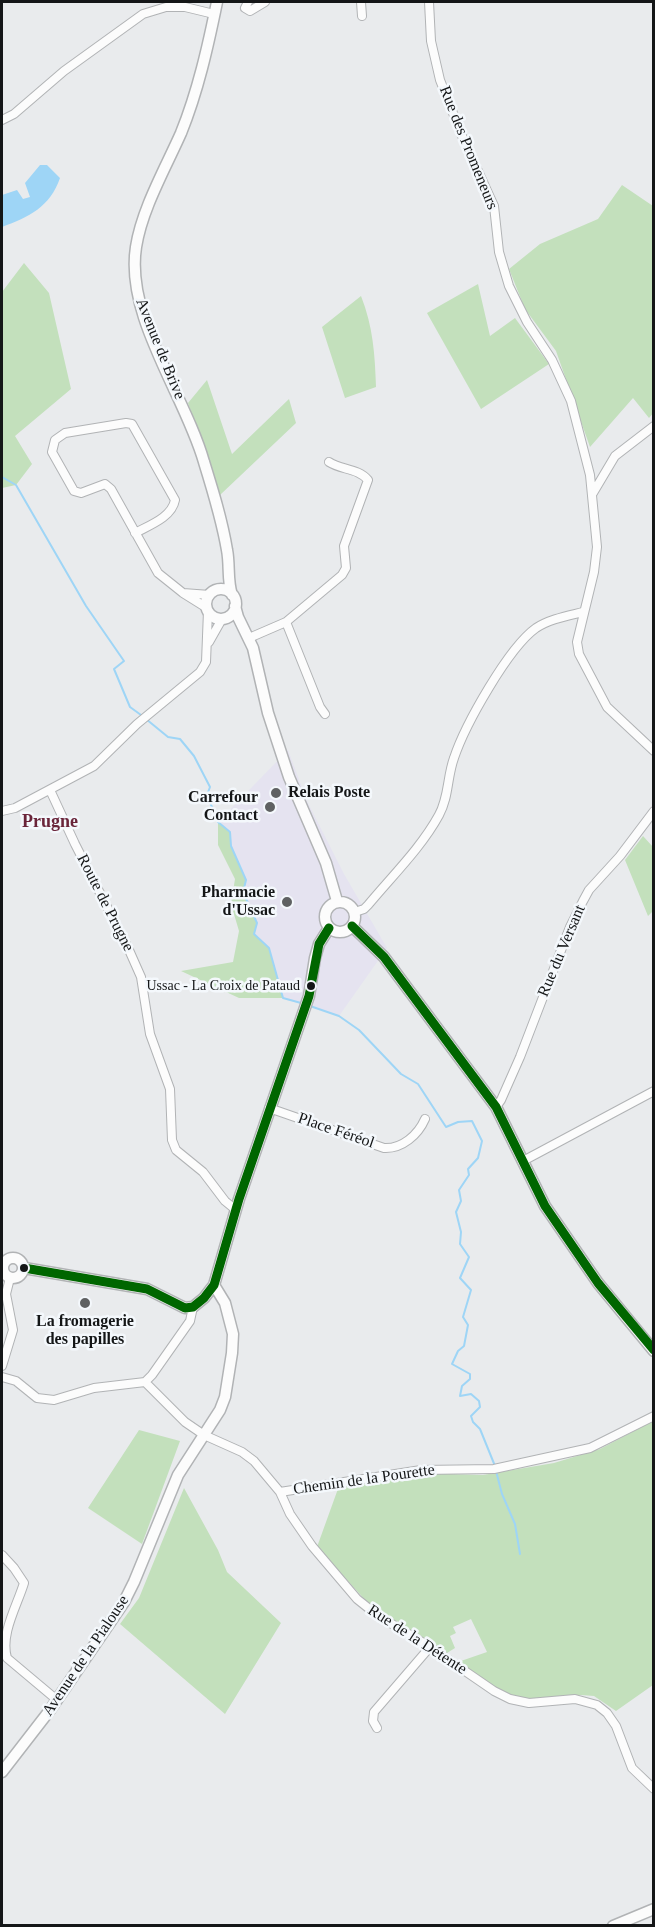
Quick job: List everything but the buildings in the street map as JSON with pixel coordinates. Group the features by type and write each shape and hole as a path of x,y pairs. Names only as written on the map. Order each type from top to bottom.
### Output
{"street":[{"name":"Avenue de Brive","path":"217,2 208,46 190,108 141,228 136,247 135,265 139,301 146,324 188,418 203,458 228,559 229,585 253,648 277,742 289,777 326,863 337,901"},
{"path":"248,2 245,8 250,11 265,2"},
{"path":"361,2 362,16"},
{"name":"Rue des Promeneurs","path":"429,2 431,41 440,80 462,136 494,206 499,252 509,286 527,322 552,360 571,401 590,475 597,548 594,572 577,642 579,654 607,707 654,751"},
{"path":"2,120 14,114 64,71 143,14 165,7 185,7 214,14"},
{"path":"135,533 168,514 174,508 175,500 132,424 65,433 55,440 52,452 74,491 81,493 105,484 111,489 135,533 158,573 183,593 214,617 223,619 247,635 286,622 346,568 344,546 368,480 359,472 337,467 329,462"},
{"path":"593,494 615,456 654,426"},
{"path":"2,811 15,808 94,766 137,724 200,672 206,662 206,602 220,584 228,559"},
{"path":"183,593 212,593 224,590 234,600 232,613 223,619 207,645"},
{"path":"355,912 368,905 424,837 439,815 446,800 449,771 456,752 496,675 534,629 561,617 583,612"},
{"path":"286,622 320,707 325,714"},
{"name":"Route de Prugne","path":"50,790 141,977 150,1034 170,1089 172,1140 181,1156 203,1172 225,1201 236,1210"},
{"name":"Rue du Versant","path":"496,1107 501,1101 520,1057 570,927 583,901 589,890 620,856 654,811"},
{"path":"337,901 348,903 355,912 355,922 344,932 329,928 326,923 327,908 337,901"},
{"path":"352,926 384,957 496,1107 545,1206 584,1264 654,1351"},
{"path":"24,1268 147,1289 185,1308 193,1307 204,1298 214,1284 269,1108 306,1005 316,952 329,928"},
{"path":"523,1161 654,1091"},
{"name":"Place Féréol","path":"269,1108 384,1148 397,1148 405,1143 422,1126 425,1119"},
{"path":"4,1257 19,1259 24,1268 20,1277 10,1278 5,1274 3,1268 4,1257"},
{"path":"2,1366 13,1330 6,1294 10,1278"},
{"name":"Avenue de la Pialouse","path":"2,1772 57,1700 124,1602 178,1474 220,1410 225,1397 233,1334 231,1319 221,1294 214,1284"},
{"path":"2,1377 16,1381 37,1398 54,1400 94,1388 145,1382 190,1321 193,1307"},
{"name":"Rue de la Détente","path":"145,1382 185,1422 204,1435 242,1452 254,1461 280,1492 290,1514 312,1546 357,1599 377,1615 510,1699 529,1703 575,1699 597,1705 607,1713 616,1726 632,1768 654,1789"},
{"name":"Chemin de la Pourette","path":"280,1492 421,1470 494,1469 590,1448 654,1416"},
{"path":"2,1555 24,1583 6,1636 4,1649 7,1658 57,1700"},
{"path":"377,1728 373,1720 374,1712 430,1647"},
{"path":"614,1926 654,1909"}],"shaded area":[{"path":"288,750 307,801 344,874 387,948 339,1016 283,998 269,948 254,934 257,923 243,892 246,879 231,846 230,832 218,822"}],"green space":[{"path":"622,185 653,206 654,412 649,418 633,398 590,447 556,351 525,309 509,269 540,244 598,219"},
{"path":"24,263 49,293 71,389 15,436 32,464 16,485 2,488 2,292"},
{"path":"478,284 490,336 515,318 549,364 481,409 427,313"},
{"path":"361,296 373,341 376,387 345,398 322,327"},
{"path":"207,380 232,454 289,399 296,423 220,495 188,403"},
{"path":"218,822 230,832 231,846 246,880 243,892 257,923 254,934 269,948 283,998 239,998 181,971 233,962 239,931 231,904 235,879 218,845"},
{"path":"643,836 653,847 653,911 648,916 625,860"},
{"path":"653,1421 653,1685 616,1711 594,1696 581,1695 530,1700 510,1697 458,1662 487,1652 471,1619 453,1627 456,1633 450,1636 455,1648 447,1653 386,1617 366,1601 317,1547 339,1486 417,1473 483,1475 554,1463 600,1449"},
{"path":"139,1430 180,1441 142,1544 88,1508"},
{"path":"184,1488 218,1550 227,1572 281,1623 225,1714 120,1624 139,1598"}],"water":[{"path":"40,165 47,165 60,178 56,188 37,210 2,227 2,195 17,190 23,199 30,197 25,183"}],"waterway":[{"path":"2,477 16,485 86,606 124,661 114,669 130,707 141,715"},
{"path":"146,719 168,737 180,739 194,756 210,787 207,795 218,822 230,832 231,846 246,880 243,892 257,923 254,934 269,948 283,998 301,1003"},
{"path":"310,1006 339,1016 359,1030 401,1074 418,1084 446,1127 458,1122 472,1121 482,1141 478,1158 468,1169 469,1175 459,1190 461,1201 456,1212 461,1232 460,1244 469,1257 460,1278 471,1290 463,1317 468,1325 464,1346 458,1351 452,1364 470,1374 470,1379 462,1386 460,1396 471,1394 479,1401 480,1407 471,1416 480,1429 495,1466"},
{"path":"496,1471 502,1494 515,1524 520,1554"}],"transit line":[{"path":"352,926 384,957 496,1107 545,1206 598,1283 654,1350"},
{"path":"24,1268 147,1289 185,1308 193,1307 204,1298 214,1285 239,1199 309,996 319,944 329,928"}],"place":[{"name":"Relais Poste","path":"276,793"},
{"name":"Carrefour Contact","path":"270,807"},
{"name":"Pharmacie d'Ussac","path":"287,902"},
{"name":"Ussac - La Croix de Pataud","path":"311,986"},
{"name":"La fromagerie des papilles","path":"85,1303"}],"district":[{"name":"Prugne","path":"50,822"}]}
